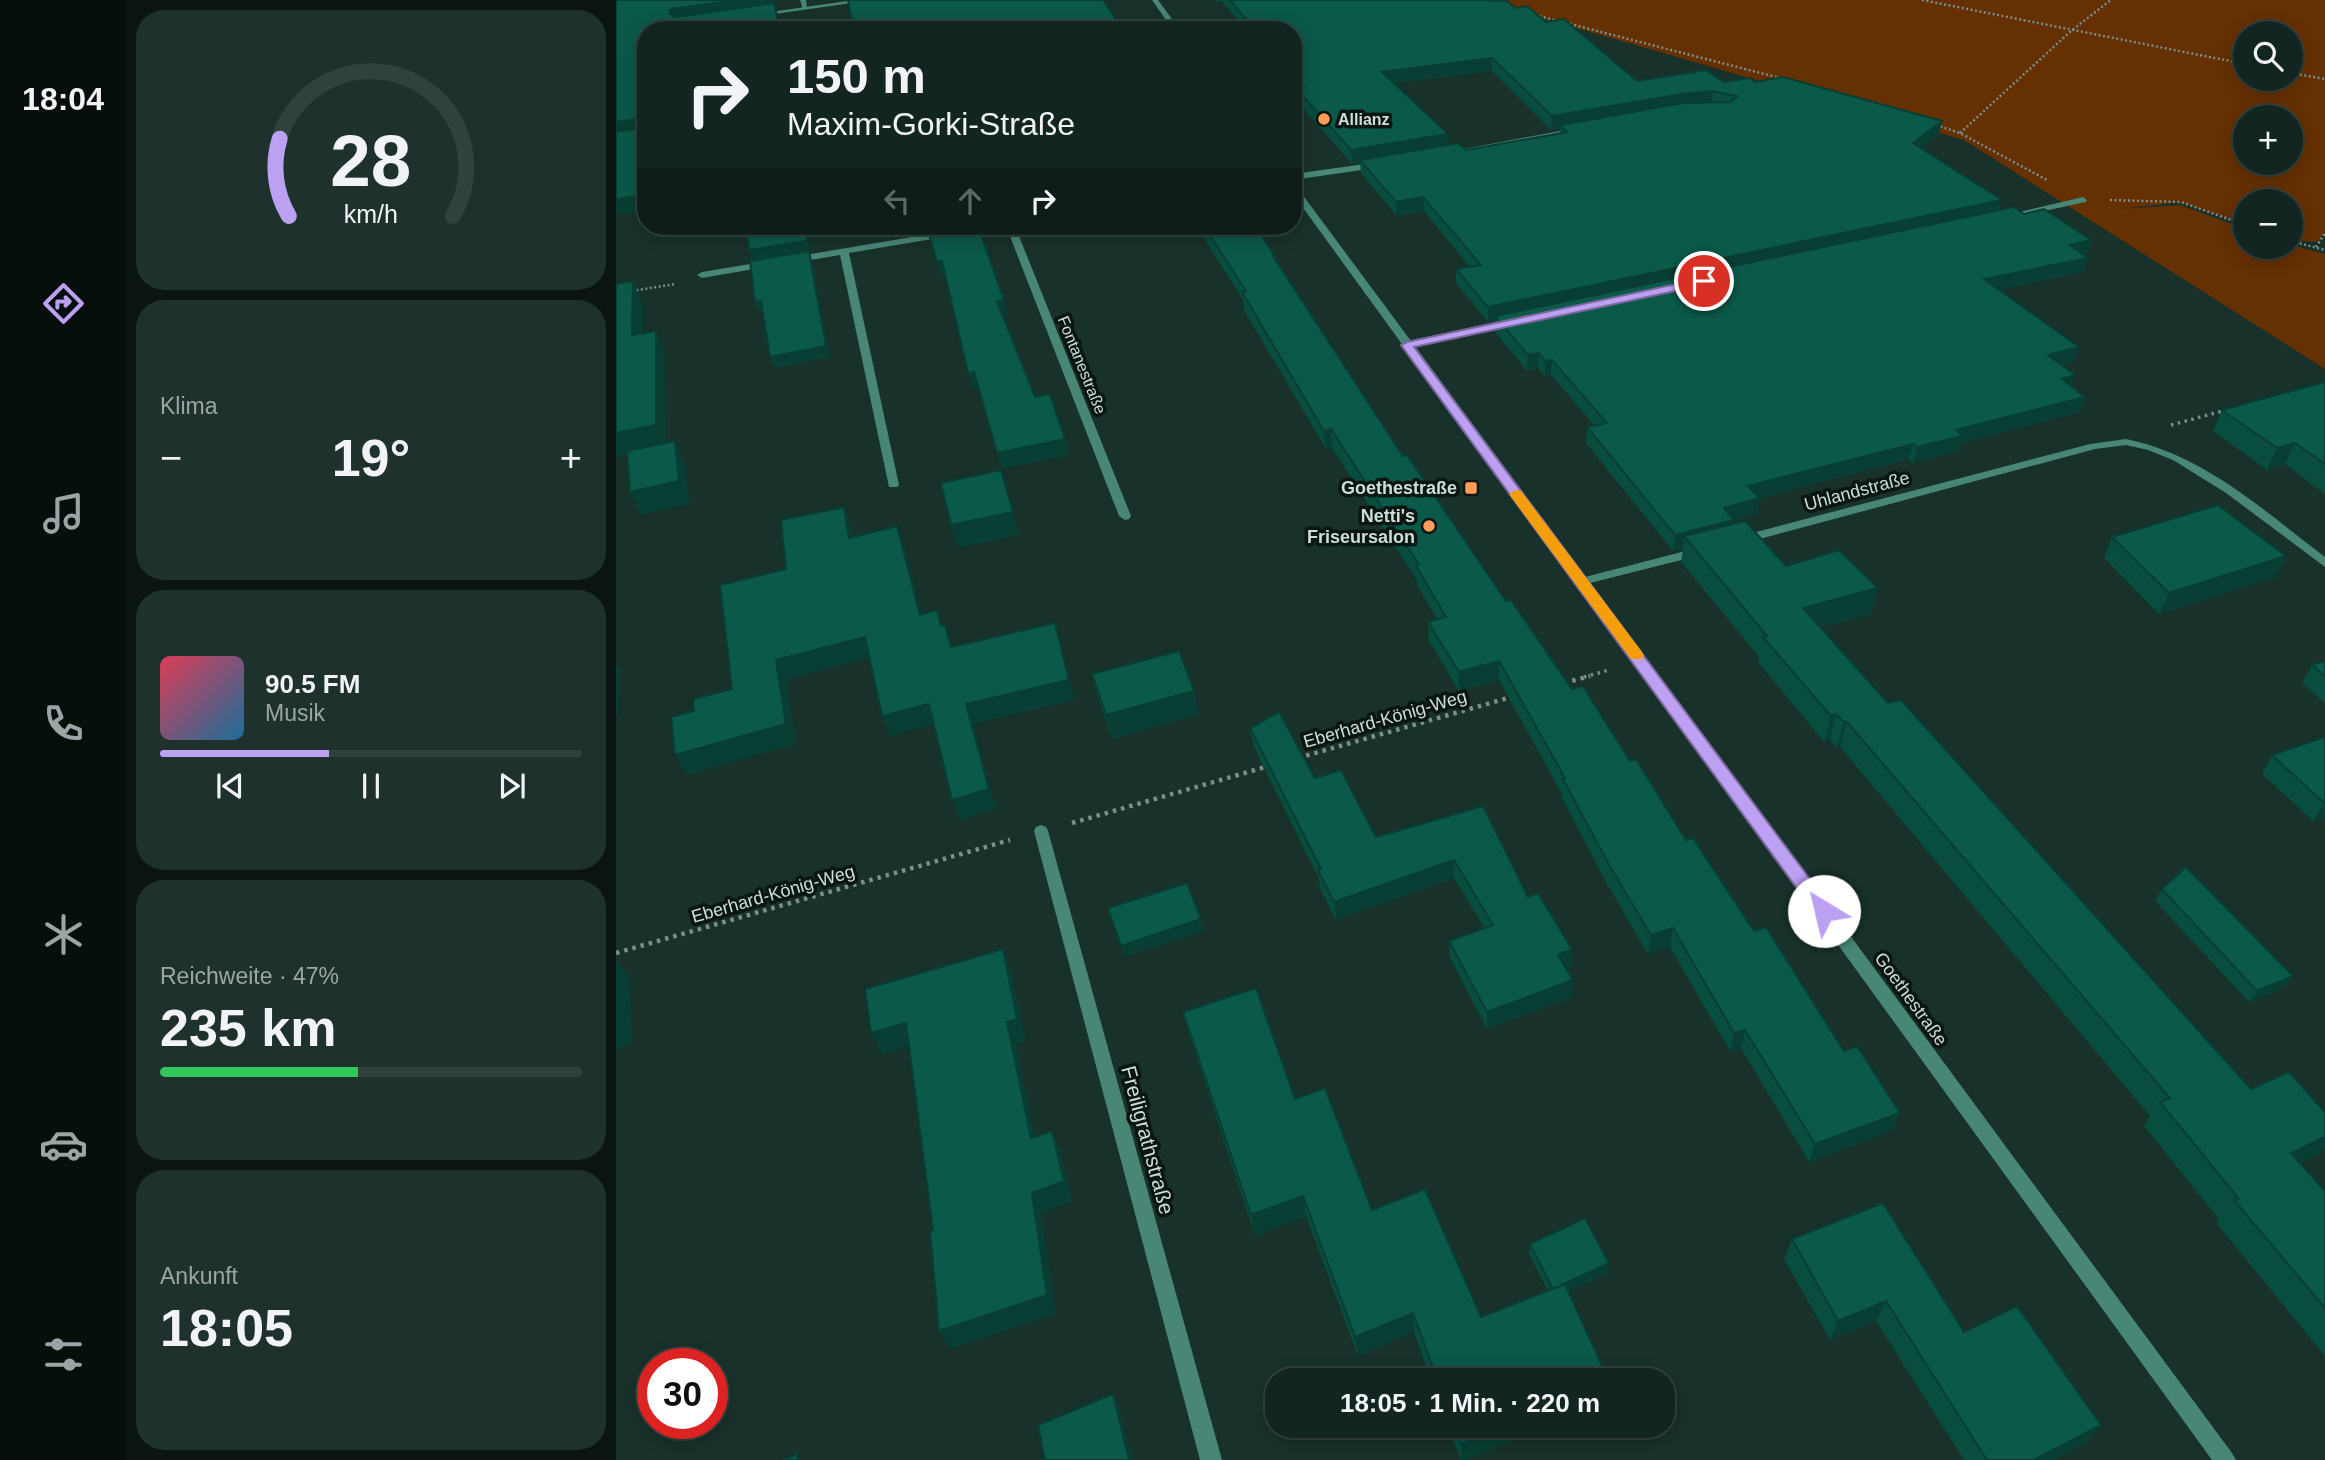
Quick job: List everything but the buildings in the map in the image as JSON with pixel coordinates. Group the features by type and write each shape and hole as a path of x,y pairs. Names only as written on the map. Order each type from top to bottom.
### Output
{"street":[{"path":"755,15 804,4 870,0"},
{"path":"1155,0 1170,21"},
{"path":"1443,153 1576,130"},
{"path":"1302,176 1390,163"},
{"name":"Goethestraße","path":"1302,200 2225,1460"},
{"path":"1989,220 2083,200"},
{"path":"702,275 939,235"},
{"name":"Fontanestraße","path":"1014,235 1125,516"},
{"path":"844,251 893,485"},
{"path":"1407,345 1529,319"},
{"name":"Uhlandstraße","path":"1722,545 2094,446 2123,442 2145,445 2178,456 2325,563"},
{"path":"1580,582 1709,549"},
{"name":"Freiligrathstraße","path":"1041,831 1211,1460"}],"path":[{"path":"1922,0 2071,32 2233,62"},
{"path":"1960,132 2071,32 2111,0"},
{"path":"1527,13 1796,82"},
{"path":"2303,75 2325,79"},
{"path":"1935,125 1960,132 2083,200 2181,202 2233,221"},
{"path":"2315,247 2325,233"},
{"path":"2303,244 2325,250"},
{"path":"629,292 682,283 702,275"},
{"path":"2145,445 2150,432 2234,408"},
{"path":"1561,683 1640,661"},
{"name":"Eberhard-König-Weg","path":"1296,759 1521,695"},
{"path":"1137,804 1282,762"},
{"name":"Eberhard-König-Weg","path":"616,953 938,861"}],"shaded area":[{"path":"1480,0 2325,0 2325,232 2317,242 2303,241 2303,189 2233,189 2233,221 2181,202 2121,209 2180,205 2233,225 2233,259 2303,259 2303,248 2325,254 2325,369 1964,140"}],"slow traffic":[{"path":"1516,494 1636,656"}],"place":[{"name":"Allianz","path":"1324,119"},
{"name":"Goethestraße","path":"1471,488"},
{"name":"Netti's Friseursalon","path":"1429,526"}],"route":[{"path":"1704,281 1407,345 1824,911"}]}
